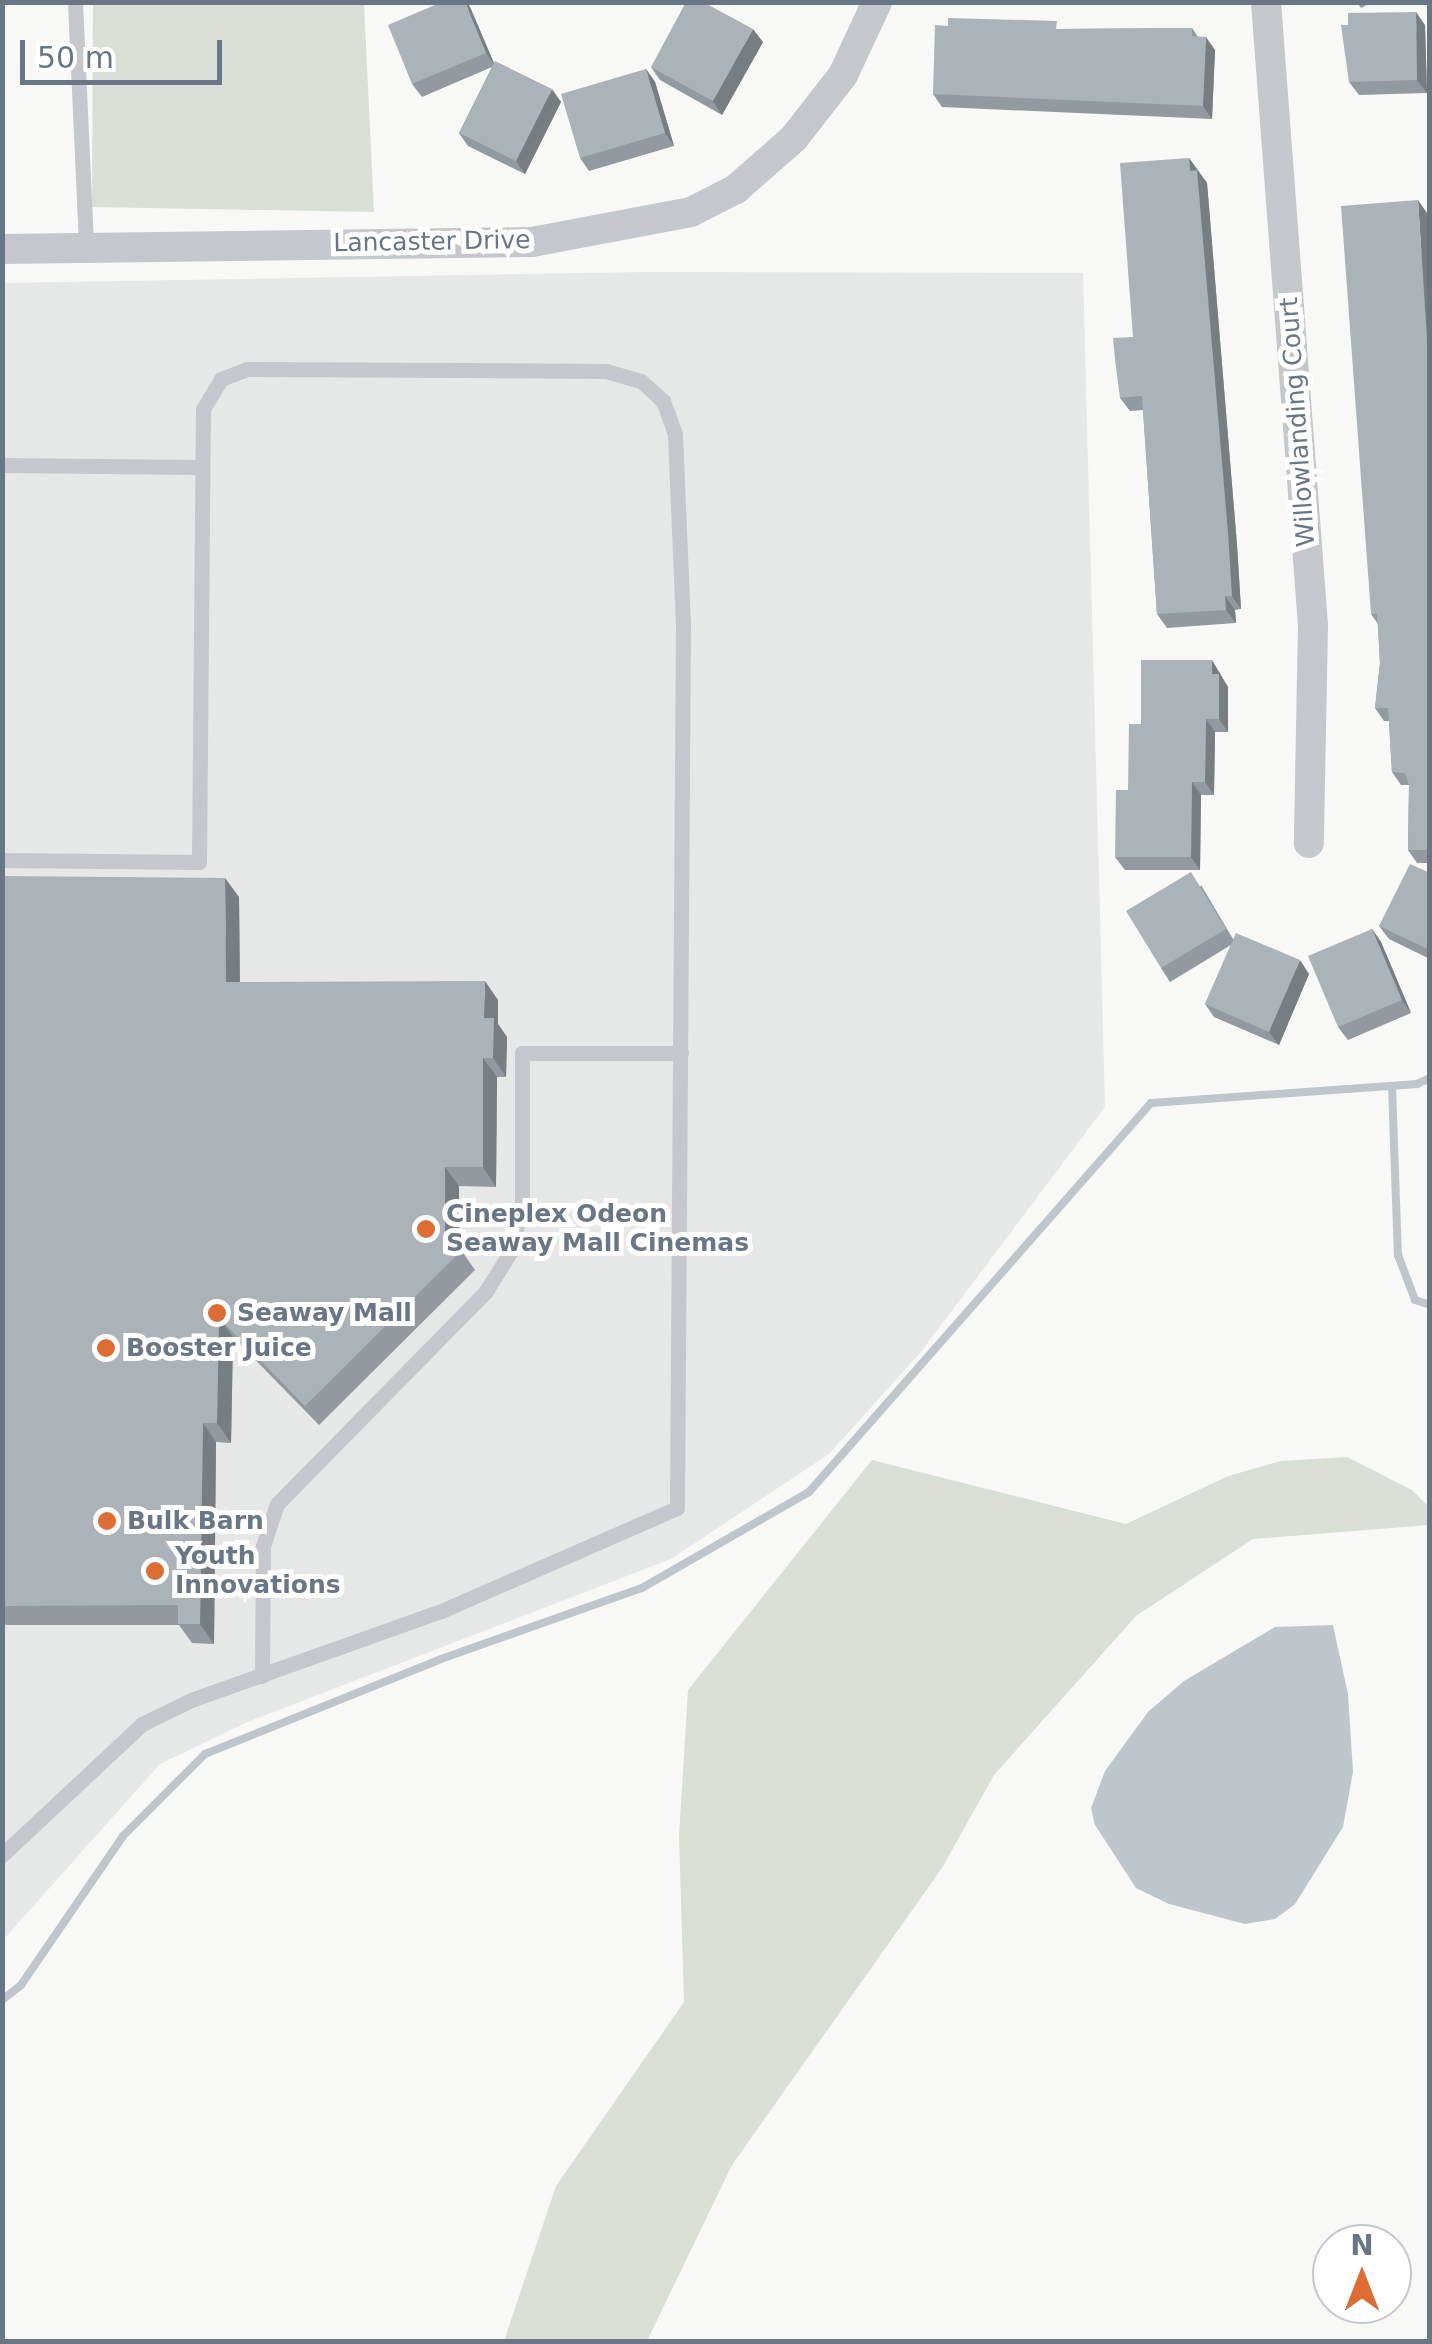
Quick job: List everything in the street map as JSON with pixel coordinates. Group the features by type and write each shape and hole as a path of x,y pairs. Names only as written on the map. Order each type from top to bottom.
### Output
{"street":[{"name":"Lancaster Drive","path":"2,250 532,242 691,212 736,189 794,138 843,76 877,2"},
{"name":"Willowlanding Court","path":"1266,2 1313,625 1309,843"}],"lane":[{"path":"75,2 86,248"},
{"path":"2,860 199,862 202,467 206,398 221,379 243,369 606,371 636,378 659,396 676,434 683,623 677,1508 458,1604 142,1724 2,1854"},
{"path":"2,465 202,467"},
{"path":"262,1676 263,1546 277,1504 486,1292 511,1252 522,1205 522,1053 681,1053"}],"shaded area":[{"path":"93,3 364,3 374,212 92,207"},
{"path":"647,272 1083,273 1105,1107 920,1353 829,1454 671,1559 245,1723 160,1764 3,1940 3,283"},
{"path":"1347,1457 1412,1490 1429,1507 1429,1525 1253,1539 1136,1616 994,1775 942,1868 732,2165 647,2341 504,2341 556,2186 684,2002 679,1836 688,1690 872,1460 1126,1524 1228,1476 1281,1461"},
{"path":"1333,1625 1348,1694 1353,1772 1343,1827 1295,1904 1275,1919 1245,1924 1169,1904 1136,1888 1095,1825 1091,1808 1105,1771 1148,1712 1184,1681 1275,1627"}],"building":[{"path":"442,2 465,2 486,53 412,84 388,25"},
{"path":"686,2 703,2 753,29 713,101 651,67"},
{"path":"1416,12 1417,80 1349,82 1341,25 1348,25 1348,13"},
{"path":"948,18 1057,21 1056,29 1192,28 1192,36 1206,37 1203,106 933,94 935,25 948,26"},
{"path":"495,61 552,89 516,161 459,133"},
{"path":"646,69 665,133 580,158 561,94"},
{"path":"1189,158 1190,171 1197,170 1232,596 1225,596 1226,610 1157,614 1142,396 1120,398 1113,338 1133,337 1120,163"},
{"path":"1418,200 1430,386 1430,850 1408,850 1409,785 1405,773 1392,772 1388,708 1375,708 1380,663 1377,614 1371,614 1341,206"},
{"path":"1141,660 1212,660 1212,674 1219,674 1219,719 1206,719 1205,782 1192,782 1191,857 1115,857 1116,790 1128,790 1129,724 1141,724"},
{"path":"1410,864 1430,873 1430,950 1379,926"},
{"path":"1191,872 1226,929 1161,968 1126,911"},
{"name":"Seaway Mall","path":"2,876 225,878 226,982 485,981 484,1018 494,1018 493,1058 483,1058 483,1167 445,1167 445,1234 462,1250 305,1406 219,1318 217,1423 203,1423 200,1624 178,1624 178,1605 2,1606"},
{"path":"1372,929 1402,1000 1338,1027 1308,956"},
{"path":"1236,933 1300,960 1269,1032 1205,1004"}],"waterway":[{"path":"2,2000 21,1985 123,1836 205,1754 441,1659 642,1588 809,1492 1151,1103 1417,1084 1430,1078"},
{"path":"1392,1086 1398,1255 1415,1300 1430,1305"}],"place":[{"name":"Cineplex Odeon Seaway Mall Cinemas","path":"426,1229"},
{"name":"Seaway Mall","path":"217,1313"},
{"name":"Booster Juice","path":"106,1348"},
{"name":"Bulk Barn","path":"107,1521"},
{"name":"Youth Innovations","path":"155,1571"}]}
